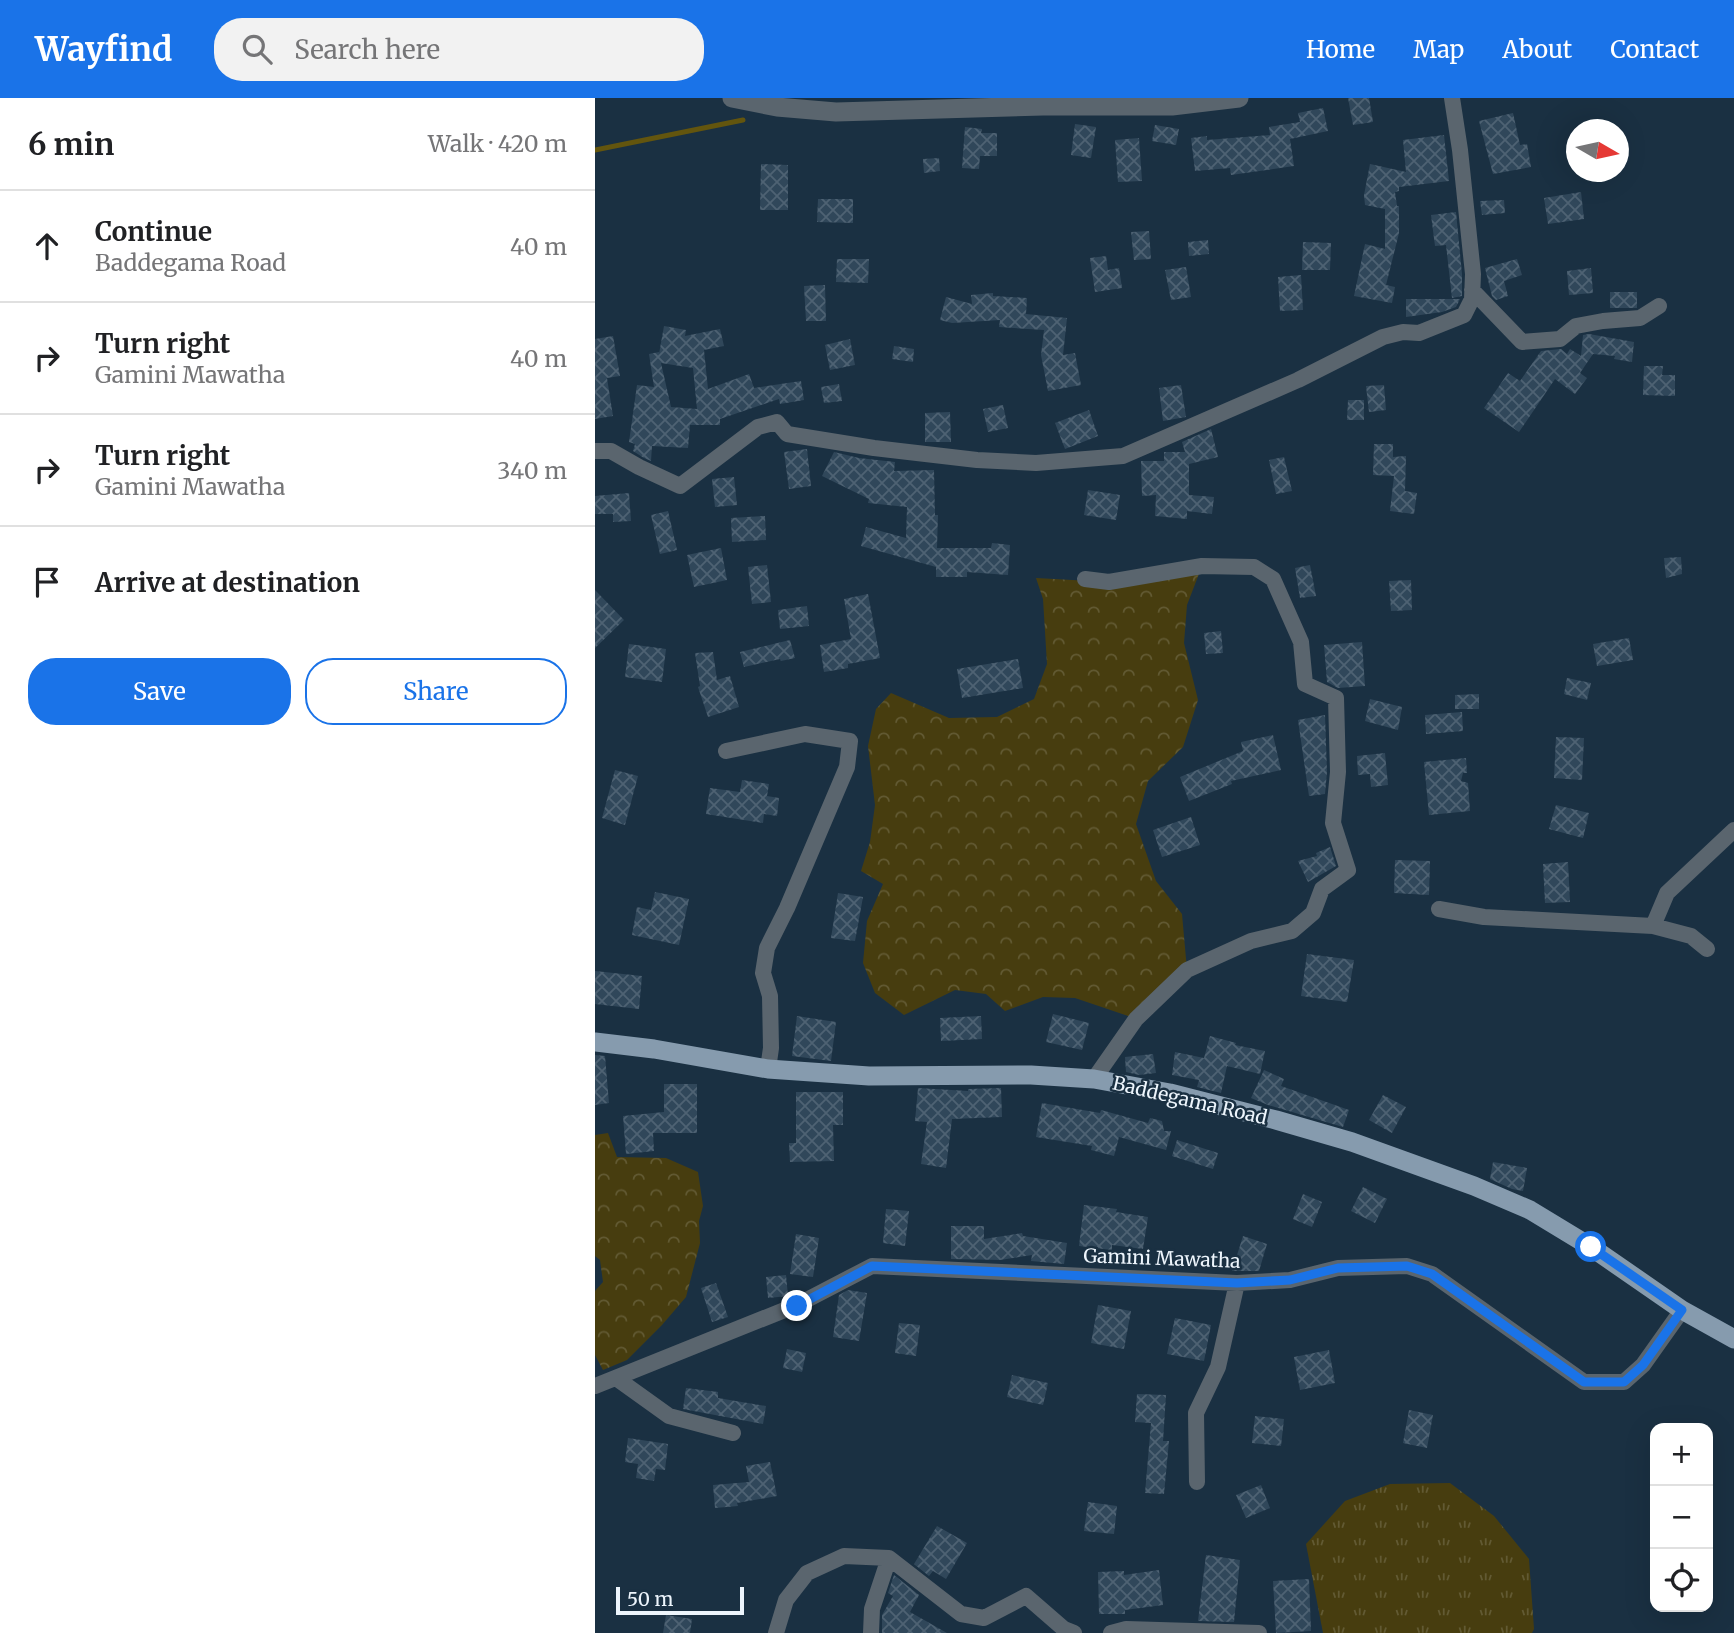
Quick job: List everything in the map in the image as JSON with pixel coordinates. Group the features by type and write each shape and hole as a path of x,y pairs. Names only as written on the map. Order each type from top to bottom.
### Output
{"main road":[{"name":"Baddegama Road","path":"595,1042 654,1049 768,1069 869,1076 1031,1075 1094,1079 1170,1093 1276,1120 1352,1142 1474,1186 1530,1210 1591,1247 1682,1310 1734,1339"}],"street":[{"path":"732,98 836,112 1043,106 1172,106 1239,98"},
{"path":"595,451 611,451 680,486 758,427 777,422 787,434 977,460 1035,463 1122,456 1298,380 1383,337 1403,332 1419,333 1464,315 1472,299 1473,274 1452,98"},
{"path":"1472,290 1522,341 1560,339 1576,326 1640,318 1659,306"},
{"path":"1085,579 1109,582 1202,566 1254,567 1273,579 1301,642 1305,684 1336,698 1338,772 1333,823 1348,870 1322,889 1313,914 1292,931 1251,941 1187,970 1136,1019 1094,1079"},
{"path":"726,751 805,734 850,741 847,767 787,908 767,948 763,973 770,996 771,1048 768,1069"},
{"path":"1653,926 1667,893 1734,830"},
{"path":"1439,909 1484,918 1653,926 1691,936 1707,949"},
{"name":"Gamini Mawatha","path":"595,1386 797,1306 872,1266 1237,1283 1290,1280 1338,1268 1407,1266 1432,1274 1584,1382 1624,1382 1643,1365 1682,1310"},
{"path":"1197,1482 1196,1413 1218,1367 1237,1283"},
{"path":"616,1378 669,1416 733,1433"},
{"path":"776,1633 786,1600 807,1573 844,1556 889,1559 961,1614 984,1618 1026,1596 1064,1629 1074,1633"},
{"path":"871,1633 872,1609 889,1559"},
{"path":"1111,1633 1126,1629 1259,1633"}],"green space":[{"path":"1202,566 1187,605 1184,643 1198,700 1183,747 1148,781 1136,824 1156,881 1182,914 1187,970 1137,1019 1075,998 1043,997 1005,1011 986,994 955,990 904,1015 875,993 863,963 867,921 883,884 861,871 870,842 875,805 868,746 876,709 891,693 949,718 997,717 1034,699 1047,664 1043,599 1036,578 1109,582"},
{"path":"608,1133 617,1157 666,1158 698,1172 703,1206 699,1221 700,1243 686,1297 627,1360 603,1370 595,1355 595,1291 603,1282 600,1260 595,1256 595,1135"},
{"path":"1450,1483 1494,1516 1529,1559 1534,1629 1532,1633 1323,1633 1306,1544 1345,1501 1390,1484"}],"building":[{"path":"1348,98 1369,98 1373,122 1353,125"},
{"path":"1323,108 1328,131 1290,139 1294,166 1231,175 1230,168 1195,171 1191,138 1207,136 1207,140 1270,135 1269,127 1300,122 1298,113"},
{"path":"1513,113 1520,145 1527,144 1531,167 1493,174 1479,121"},
{"path":"1075,124 1096,127 1091,158 1071,155"},
{"path":"1155,125 1179,129 1176,145 1152,141"},
{"path":"965,127 982,129 981,133 997,133 997,156 980,156 979,169 962,168"},
{"path":"1444,135 1449,181 1399,187 1399,191 1395,192 1399,206 1399,233 1386,285 1395,287 1392,303 1354,296 1365,244 1385,249 1385,209 1365,205 1364,195 1370,164 1406,172 1403,140"},
{"path":"1139,138 1142,181 1118,182 1115,140"},
{"path":"939,158 940,171 924,173 923,159"},
{"path":"761,164 788,165 788,210 760,210"},
{"path":"1581,192 1584,219 1548,224 1544,198"},
{"path":"818,199 853,199 853,223 817,222"},
{"path":"1504,200 1505,213 1482,215 1480,201"},
{"path":"1456,212 1462,296 1452,298 1446,245 1435,246 1431,215"},
{"path":"1149,231 1151,259 1134,260 1131,232"},
{"path":"1208,240 1209,254 1189,256 1188,242"},
{"path":"1303,242 1331,243 1330,270 1302,270"},
{"path":"1106,256 1108,270 1119,268 1122,288 1095,292 1090,258"},
{"path":"837,259 869,259 868,283 836,282"},
{"path":"1517,259 1522,275 1504,281 1508,296 1496,300 1492,296 1485,268"},
{"path":"1186,267 1191,297 1171,300 1165,270"},
{"path":"1591,268 1593,293 1569,295 1567,271"},
{"path":"1301,275 1303,310 1280,311 1278,277"},
{"path":"825,285 826,321 806,321 804,286"},
{"path":"1610,292 1637,292 1637,308 1610,308"},
{"path":"993,293 993,296 1027,298 1026,314 1067,318 1063,355 1075,353 1081,385 1048,391 1041,355 1044,330 999,327 1000,320 952,323 940,320 946,297 972,304 971,295"},
{"path":"1406,299 1460,299 1456,307 1442,312 1406,317"},
{"path":"664,326 686,330 685,336 720,329 724,346 704,350 708,389 749,374 754,388 801,381 804,400 780,404 779,399 720,419 720,425 690,425 688,448 652,446 651,461 633,451 635,444 629,442 637,385 654,387 649,354 659,354","holes":["661,363 693,368 697,409 671,407"]},
{"path":"1583,335 1634,342 1632,362 1614,359 1615,356 1593,354 1580,373 1587,378 1575,394 1555,379 1519,432 1484,408 1508,373 1520,381 1541,351 1561,349 1567,354 1570,349 1581,356"},
{"path":"613,336 620,376 607,378 613,416 595,419 595,339"},
{"path":"850,339 855,365 830,370 825,345"},
{"path":"894,346 914,349 913,362 892,359"},
{"path":"1644,366 1663,366 1662,375 1675,375 1675,396 1643,395"},
{"path":"839,384 842,401 824,403 821,387"},
{"path":"1181,385 1186,417 1163,421 1159,388"},
{"path":"1384,385 1386,410 1369,412 1366,386"},
{"path":"1348,400 1364,400 1364,420 1347,420"},
{"path":"1003,405 1008,428 988,432 983,409"},
{"path":"1089,410 1098,436 1065,449 1055,423"},
{"path":"950,412 951,442 925,442 925,413"},
{"path":"1211,429 1218,457 1189,464 1189,495 1214,497 1212,514 1187,511 1187,519 1155,516 1156,495 1142,496 1141,461 1164,461 1164,452 1185,452 1182,442"},
{"path":"1374,444 1393,444 1393,457 1406,456 1405,491 1417,493 1414,514 1390,511 1394,476 1373,475"},
{"path":"807,449 811,486 789,489 784,452"},
{"path":"834,452 895,462 894,471 934,470 935,515 938,515 937,548 991,548 992,543 1010,545 1008,575 967,572 967,577 936,577 936,567 861,546 866,527 906,538 907,507 868,503 869,499 822,476"},
{"path":"1284,457 1292,491 1276,494 1269,460"},
{"path":"734,477 737,505 715,507 712,479"},
{"path":"1088,490 1120,495 1116,520 1084,515"},
{"path":"629,493 631,521 613,522 613,514 595,514 595,496"},
{"path":"668,511 677,550 660,554 651,515"},
{"path":"765,516 766,540 732,542 731,518"},
{"path":"721,548 727,580 694,587 687,555"},
{"path":"1681,557 1682,574 1666,578 1664,558"},
{"path":"767,565 771,602 752,604 748,567"},
{"path":"1310,565 1316,596 1300,598 1295,568"},
{"path":"1411,580 1412,610 1391,611 1389,581"},
{"path":"595,590 624,620 595,648"},
{"path":"868,594 880,658 824,672 820,645 851,639 844,599"},
{"path":"807,606 809,626 780,629 778,610"},
{"path":"1221,631 1223,653 1206,654 1204,633"},
{"path":"1629,638 1633,660 1597,666 1593,644"},
{"path":"790,640 795,658 744,667 740,652"},
{"path":"1362,642 1365,686 1338,688 1327,682 1324,645"},
{"path":"629,644 666,649 662,682 625,677"},
{"path":"713,652 717,680 730,676 739,707 708,717 698,687 695,653"},
{"path":"1018,659 1023,688 962,698 957,669"},
{"path":"1567,678 1591,683 1587,700 1564,694"},
{"path":"1479,694 1479,709 1455,709 1455,695"},
{"path":"1370,699 1402,707 1398,730 1365,721"},
{"path":"1462,712 1463,731 1426,734 1425,715"},
{"path":"1325,715 1325,794 1309,796 1298,720"},
{"path":"1273,735 1281,770 1231,781 1232,784 1189,801 1180,777 1243,751 1241,742"},
{"path":"1556,737 1584,738 1582,780 1554,778"},
{"path":"1385,753 1388,785 1371,787 1370,774 1358,775 1357,756"},
{"path":"1466,758 1467,773 1463,773 1461,781 1468,783 1470,811 1429,815 1424,762"},
{"path":"615,770 638,776 625,825 602,818"},
{"path":"742,780 769,784 767,796 779,798 777,816 764,814 763,823 706,814 710,788 740,792"},
{"path":"1556,805 1589,813 1583,838 1549,829"},
{"path":"1191,817 1200,845 1162,857 1153,830"},
{"path":"1330,847 1336,866 1308,882 1298,861 1317,856 1316,853"},
{"path":"1395,860 1430,861 1429,895 1394,893"},
{"path":"1568,862 1570,902 1545,903 1543,864"},
{"path":"655,892 689,899 679,945 632,935 637,907 651,910"},
{"path":"838,893 863,897 855,941 831,938"},
{"path":"1307,954 1354,960 1347,1002 1301,996"},
{"path":"595,971 642,976 639,1009 595,1004"},
{"path":"1053,1014 1089,1023 1082,1050 1046,1042"},
{"path":"797,1016 836,1022 831,1061 792,1056"},
{"path":"981,1016 982,1039 941,1041 940,1018"},
{"path":"1210,1036 1236,1043 1235,1045 1265,1051 1260,1074 1227,1066 1221,1093 1197,1087 1199,1080 1172,1075 1175,1052 1204,1058"},
{"path":"1153,1054 1156,1073 1139,1075 1126,1072 1125,1057"},
{"path":"595,1055 605,1056 609,1103 595,1105"},
{"path":"1264,1070 1284,1079 1281,1086 1349,1110 1343,1127 1251,1098"},
{"path":"664,1084 697,1084 697,1133 653,1133 654,1151 626,1154 623,1116 664,1112"},
{"path":"918,1088 968,1091 1001,1088 1002,1117 952,1119 946,1168 921,1164 927,1122 915,1121"},
{"path":"796,1092 843,1092 843,1125 833,1125 834,1161 790,1162 789,1143 796,1143"},
{"path":"1383,1095 1406,1107 1392,1133 1369,1120"},
{"path":"1042,1103 1100,1113 1101,1110 1148,1123 1150,1118 1162,1121 1164,1131 1171,1131 1166,1150 1119,1137 1114,1156 1091,1150 1092,1146 1036,1137"},
{"path":"1177,1140 1218,1153 1213,1169 1172,1156"},
{"path":"1493,1162 1527,1168 1523,1191 1490,1179"},
{"path":"1363,1187 1387,1199 1375,1223 1351,1211"},
{"path":"1303,1194 1322,1202 1312,1227 1293,1219"},
{"path":"1084,1205 1117,1209 1116,1212 1148,1217 1143,1249 1112,1245 1112,1250 1079,1246"},
{"path":"886,1209 909,1211 905,1246 883,1243"},
{"path":"951,1226 984,1226 984,1239 1022,1233 1023,1236 1067,1243 1064,1264 1031,1261 1032,1255 1000,1260 951,1259"},
{"path":"796,1234 819,1238 813,1277 790,1274"},
{"path":"1243,1236 1267,1244 1259,1271 1232,1271"},
{"path":"786,1275 788,1296 768,1298 766,1277"},
{"path":"716,1283 728,1317 712,1322 701,1288"},
{"path":"848,1290 867,1293 859,1341 833,1337 839,1295"},
{"path":"1098,1305 1131,1311 1124,1349 1091,1343"},
{"path":"1175,1318 1211,1325 1204,1361 1167,1354"},
{"path":"899,1323 920,1325 916,1356 895,1353"},
{"path":"787,1349 806,1353 802,1372 783,1368"},
{"path":"1329,1350 1335,1383 1300,1390 1294,1357"},
{"path":"1012,1375 1048,1383 1043,1405 1007,1397"},
{"path":"686,1388 718,1392 718,1398 766,1406 763,1424 683,1409"},
{"path":"1137,1394 1166,1395 1163,1441 1169,1441 1164,1494 1145,1493 1151,1423 1135,1422"},
{"path":"1409,1410 1433,1415 1427,1448 1403,1443"},
{"path":"1255,1416 1284,1419 1281,1446 1252,1443"},
{"path":"628,1438 668,1444 665,1470 656,1469 654,1481 636,1478 638,1464 625,1462"},
{"path":"770,1462 777,1496 737,1503 738,1506 715,1508 713,1485 749,1482 746,1466"},
{"path":"1261,1485 1270,1508 1246,1518 1236,1495"},
{"path":"1088,1502 1117,1506 1114,1534 1084,1531"},
{"path":"937,1526 967,1543 946,1579 933,1571 929,1576 914,1564"},
{"path":"1206,1555 1240,1560 1234,1622 1198,1621"},
{"path":"1159,1570 1163,1605 1125,1610 1125,1614 1099,1614 1098,1572 1124,1571 1124,1575"},
{"path":"894,1575 919,1595 910,1612 947,1633 882,1633 882,1615 893,1596 888,1593"},
{"path":"1309,1579 1311,1631 1276,1633 1273,1581"},
{"path":"666,1615 692,1619 690,1633 663,1633"}],"waterway":[{"path":"595,150 743,120"}],"route":[{"path":"797,1306 872,1266 1237,1283 1290,1280 1338,1268 1407,1266 1432,1274 1584,1382 1624,1382 1643,1365 1682,1310 1591,1247"}]}
